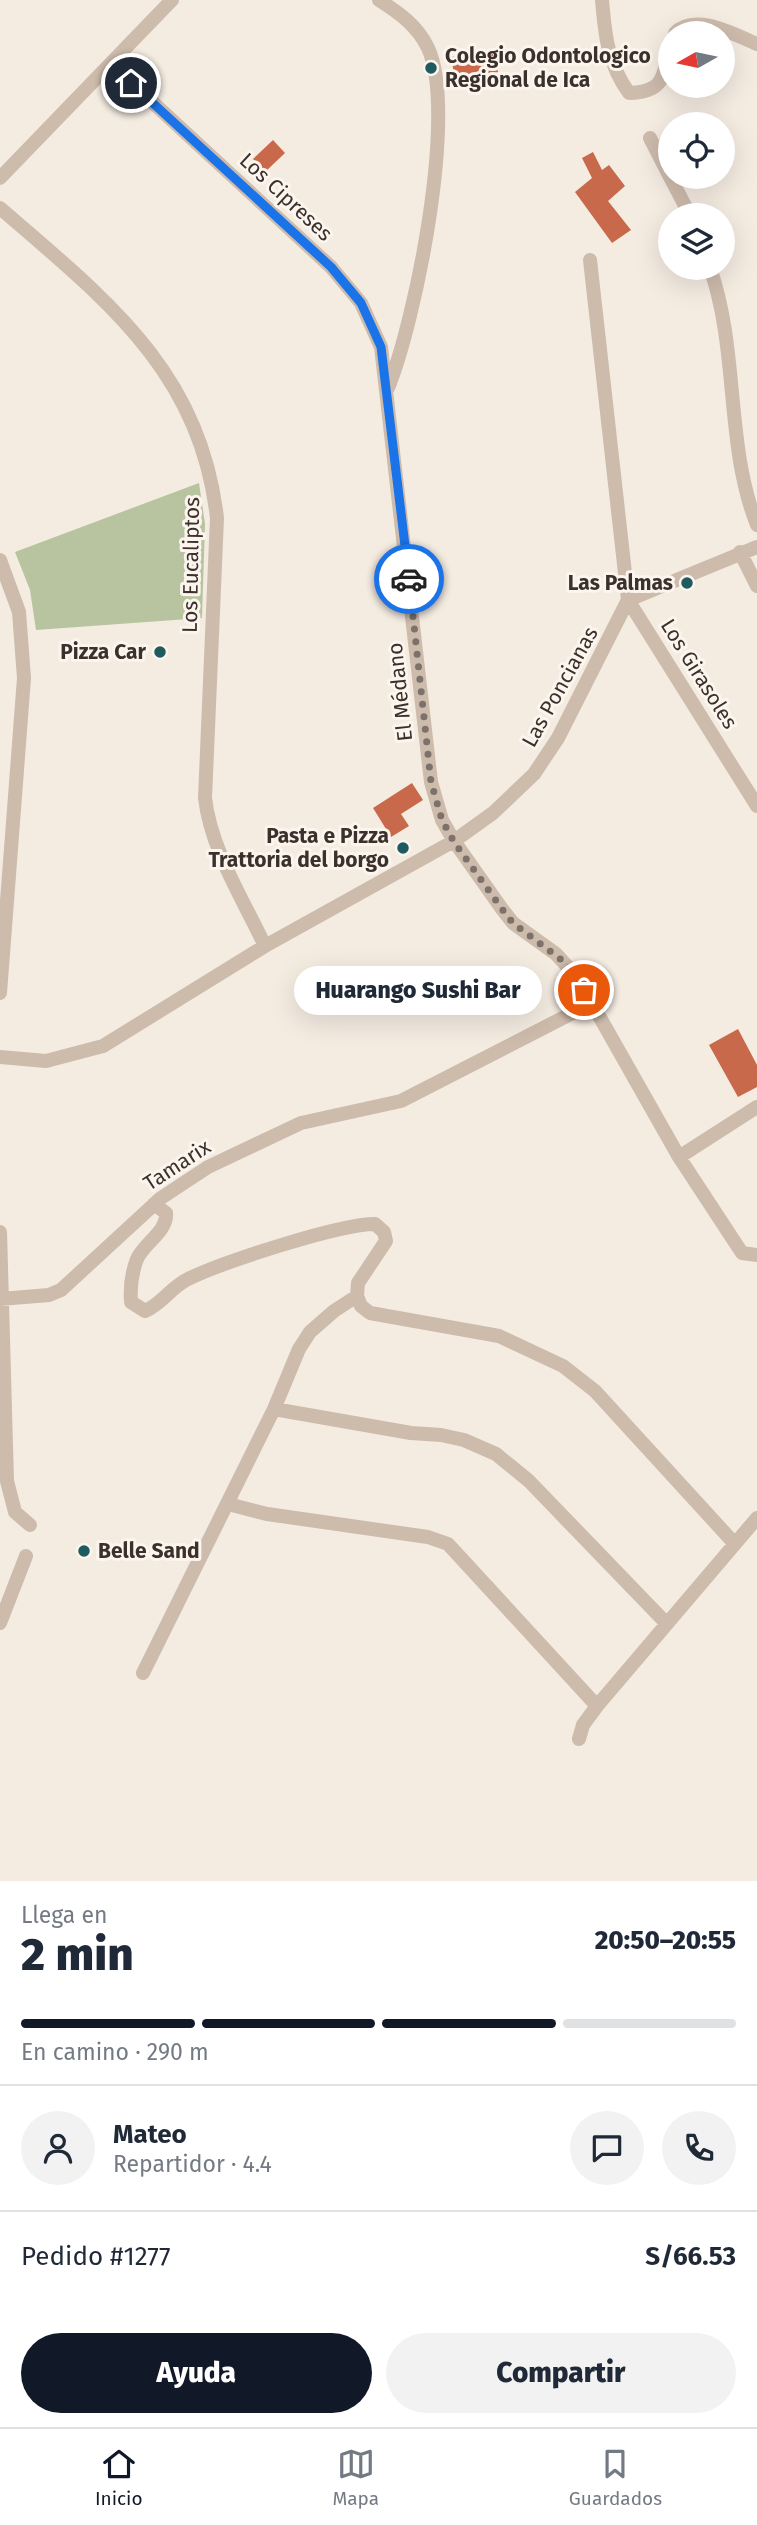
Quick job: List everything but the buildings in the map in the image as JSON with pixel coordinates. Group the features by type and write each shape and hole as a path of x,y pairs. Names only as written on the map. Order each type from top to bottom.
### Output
{"street":[{"path":"0,178 172,0"},
{"name":"El Médano","path":"379,0 419,32 434,62 439,104 439,129 424,243 403,349 387,390 431,782 442,820 454,842 513,923 567,964 679,1157 742,1253 757,1255"},
{"path":"602,0 610,59 617,76 629,93 648,93 658,85"},
{"path":"735,36 757,44"},
{"name":"Los Cipreses","path":"111,64 331,267 349,287 361,303 381,347 387,390"},
{"path":"650,138 658,154"},
{"name":"Los Eucaliptos","path":"0,208 86,283 146,346 177,389 194,426 213,487 217,518 205,798 207,817 218,847 265,947"},
{"path":"590,260 628,600 757,547"},
{"path":"712,280 733,391 747,493 757,525"},
{"path":"740,552 757,586"},
{"path":"0,560 19,612 24,678 0,993"},
{"name":"Las Poncianas","path":"0,1057 46,1061 103,1045 265,947 454,842 493,813 528,780 547,756 607,647 628,600"},
{"name":"Los Girasoles","path":"628,600 757,806"},
{"name":"Tamarix","path":"1,1299 49,1296 61,1290 154,1204 208,1167 301,1123 401,1101 592,1003"},
{"path":"679,1157 757,1107"},
{"path":"154,1204 166,1213 167,1218 136,1260 130,1292 131,1303 136,1308 145,1311 155,1307 186,1280 231,1263 352,1226 375,1224 384,1232 386,1241 358,1283 357,1296 361,1306 370,1313 499,1336 563,1366 595,1391 734,1544"},
{"path":"0,1232 7,1481 15,1511 30,1525"},
{"path":"143,1673 274,1409 299,1349 310,1332 357,1296"},
{"path":"274,1409 411,1433 442,1435 464,1440 496,1454 529,1481 667,1624"},
{"path":"228,1504 267,1514 428,1536 448,1544 597,1706"},
{"path":"579,1739 583,1725 597,1706 757,1518"},
{"path":"0,1623 26,1556"}],"green space":[{"path":"199,483 205,524 202,618 36,630 30,590 15,552"}],"way so far":[{"path":"409,579 431,782 442,820 454,842 513,923 567,964 584,990"}],"place":[{"name":"Colegio Odontologico Regional de Ica","path":"431,68"},
{"name":"Las Palmas","path":"687,583"},
{"name":"Pizza Car","path":"160,652"},
{"name":"Pasta e Pizza Trattoria del borgo","path":"403,848"},
{"name":"Huarango Sushi Bar","path":"584,990"},
{"name":"Belle Sand","path":"84,1551"}],"route":[{"path":"131,83 331,267 361,303 381,347 409,579"}]}
